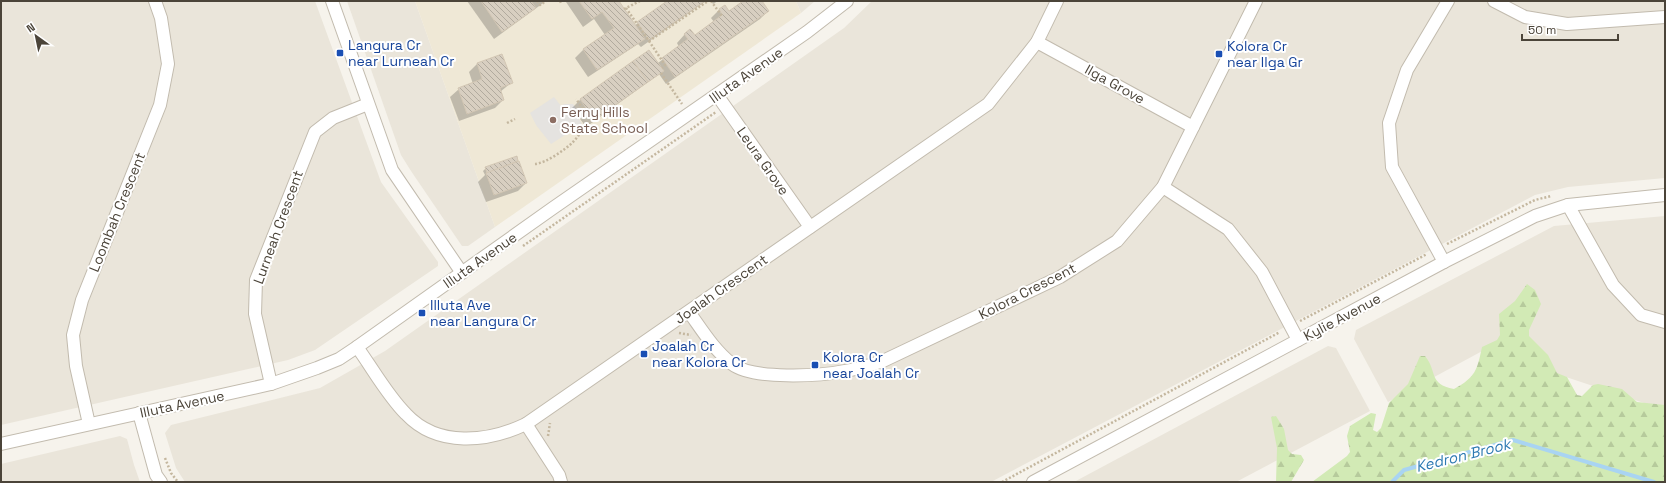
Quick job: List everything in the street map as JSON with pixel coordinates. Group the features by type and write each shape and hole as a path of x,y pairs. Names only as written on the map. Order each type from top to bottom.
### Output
{"street":[{"name":"Loombah Crescent","path":"89,424 76,366 73,335 82,300 160,105 168,64 161,18 155,1"},
{"path":"332,1 392,170 462,273"},
{"name":"Illuta Avenue","path":"1,444 271,384 338,359 807,32 847,1"},
{"name":"Joalah Crescent","path":"357,347 407,415 421,426 442,436 460,439 481,438 511,432 526,424 689,312 810,226 988,104 1037,42 1057,1"},
{"name":"Kolora Crescent","path":"689,312 714,346 732,364 743,370 777,374 844,372 884,361 1060,277 1118,241 1162,187 1256,1"},
{"path":"1444,262 1392,166 1389,122 1407,70 1448,1"},
{"path":"1494,1 1525,17 1567,24 1665,17"},
{"name":"Ilga Grove","path":"1037,42 1193,127"},
{"name":"Leura Grove","path":"717,95 810,226"},
{"name":"Lurneah Crescent","path":"271,384 255,314 256,280 315,132 334,118 368,104"},
{"path":"1162,187 1228,229 1262,272 1298,340"},
{"name":"Kylie Avenue","path":"1033,482 1444,262 1535,216 1568,205 1665,195"},
{"path":"1568,205 1612,285 1641,315 1665,322"},
{"path":"139,413 156,475 161,482"},
{"path":"526,424 559,475 561,482"}],"path":[{"path":"537,1 540,5 546,1"},
{"path":"640,1 625,8 665,65 662,68"},
{"path":"649,42 708,1"},
{"path":"711,1 722,16"},
{"path":"661,73 683,105"},
{"path":"535,164 543,163 570,145 583,127 592,121 576,99"},
{"path":"517,250 725,106"},
{"path":"507,123 515,119"},
{"path":"163,453 171,473 178,482"}],"shaded area":[{"path":"1,1 315,1 381,182 438,262 438,266 315,350 288,360 1,425"},
{"path":"347,1 415,1 495,227 468,246 462,246 401,155"},
{"name":"Ferny Hills State School","path":"415,1 796,1 801,13 495,227"},
{"path":"796,1 815,1 801,13"},
{"path":"872,1 1665,1 1665,178 1568,187 1535,195 991,482 185,482 176,468 165,433 171,425 320,388 385,351 844,28"},
{"path":"554,97 561,106 564,104 573,104 580,114 577,116 582,124 551,144 536,125 530,113"},
{"path":"1665,216 1665,410 1554,373 1510,336 1388,402 1354,339 1356,330 1554,226"},
{"path":"1328,346 1336,348 1370,411 1236,482 1074,482"},
{"path":"120,436 127,439 140,482 1,482 1,464"}],"green space":[{"path":"1527,284 1535,290 1541,304 1529,330 1529,336 1548,355 1557,373 1567,377 1577,395 1582,396 1593,385 1598,384 1622,389 1637,402 1665,405 1665,482 1312,482 1347,456 1350,452 1347,436 1350,426 1371,413 1376,414 1373,430 1377,432 1381,428 1389,403 1408,384 1420,356 1425,356 1437,381 1440,384 1454,389 1467,381 1477,367 1482,347 1497,340 1500,335 1499,314 1515,301"},
{"path":"1276,416 1284,429 1288,450 1292,454 1301,455 1304,460 1291,482 1276,482 1277,448 1271,417"}],"building":[{"path":"481,1 531,1 536,8 502,32"},
{"path":"579,1 619,1 645,39 597,70 583,49 614,28 602,12 592,19"},
{"path":"667,1 705,1 649,40 637,22"},
{"path":"743,1 762,1 769,11 675,77 662,58 688,39 684,34 690,29 695,35 722,15 719,9 725,5 729,11"},
{"path":"649,50 664,71 648,82 633,61"},
{"path":"502,54 513,83 500,88 504,100 467,114 458,88 482,79 477,63"},
{"path":"633,61 648,82 594,120 580,99"},
{"path":"517,156 518,161 487,173 485,167"},
{"path":"519,161 527,183 494,195 486,173"}],"waterway":[{"name":"Kedron Brook","path":"1392,482 1404,470 1513,440 1654,482"}],"place":[{"name":"Langura Cr near Lurneah Cr","path":"340,53"},
{"name":"Kolora Cr near Ilga Gr","path":"1219,54"},
{"name":"Ferny Hills State School","path":"553,120"},
{"name":"Illuta Ave near Langura Cr","path":"422,313"},
{"name":"Joalah Cr near Kolora Cr","path":"644,354"},
{"name":"Kolora Cr near Joalah Cr","path":"815,365"}]}
